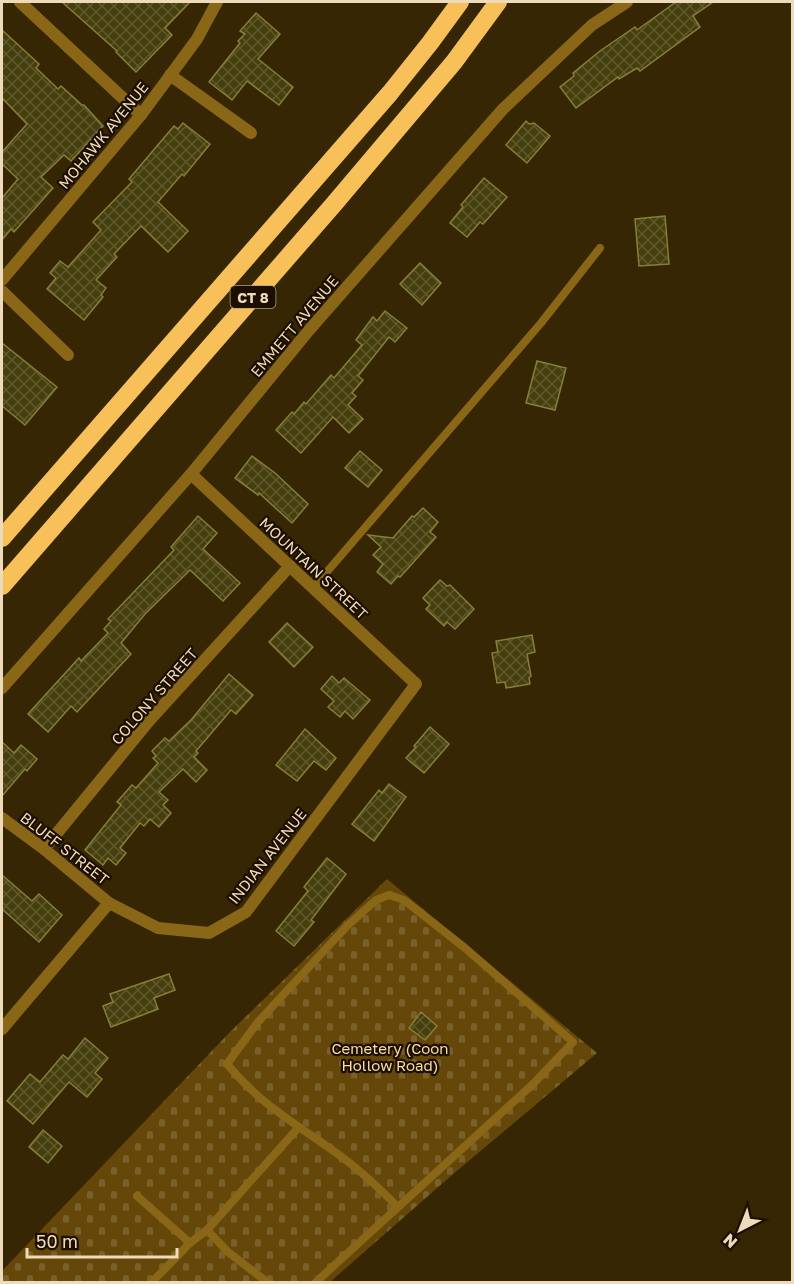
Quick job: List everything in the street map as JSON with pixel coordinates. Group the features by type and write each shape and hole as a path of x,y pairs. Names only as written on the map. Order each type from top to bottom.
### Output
{"highway":[{"name":"CT 8","path":"2,538 390,93 430,44 460,2"},
{"name":"CT 8","path":"2,586 334,204 454,62 498,2"}],"street":[{"path":"20,2 141,115"},
{"name":"MOHAWK AVENUE","path":"2,280 141,115 197,39 217,2"},
{"name":"EMMETT AVENUE","path":"2,688 191,474 310,330 503,109 592,26 627,2"},
{"path":"170,75 250,133"},
{"path":"2,291 68,355"},
{"name":"MOUNTAIN STREET","path":"191,474 416,684"},
{"name":"COLONY STREET","path":"44,849 149,721 290,566"},
{"name":"INDIAN AVENUE","path":"109,903 158,928 209,933 246,912 416,684"},
{"name":"BLUFF STREET","path":"2,818 44,849 109,903"},
{"path":"2,1029 109,903"}],"lane":[{"path":"313,588 541,323 600,248"},
{"path":"316,1282 533,1084 573,1042 465,948 404,900 389,895 376,900 347,926 258,1022 227,1064 244,1085 267,1105 335,1152 363,1174 398,1207"},
{"path":"152,1282 190,1243 207,1230 298,1128"},
{"path":"137,1196 190,1243"},
{"path":"207,1230 228,1252 267,1282"}],"green space":[{"name":"Cemetery (Coon Hollow Road)","path":"387,879 597,1053 330,1282 2,1282 2,1271 228,1034"}],"building":[{"path":"62,2 190,2 165,28 172,35 136,72 117,51"},
{"path":"676,2 713,2 693,16 700,27 640,71 637,68 619,79 618,77 576,108 560,87 574,76 573,73 600,51 635,27 637,30"},
{"path":"256,13 280,34 258,59 293,87 279,105 247,81 232,100 209,82 240,43 238,41 245,34 240,31"},
{"path":"2,30 39,64 36,68 58,89 61,86 84,105 103,126 71,161 64,155 41,177 53,188 14,232 11,229 2,240 2,198 18,179 2,164 2,152 27,124 2,98"},
{"path":"526,121 529,124 534,123 550,136 527,163 506,145"},
{"path":"183,123 210,144 184,176 182,174 158,202 188,231 168,252 141,226 114,254 117,257 96,280 106,288 101,295 103,297 84,320 47,289 56,278 50,273 60,261 68,267 101,230 93,222 132,182 129,179 174,126 178,129"},
{"path":"484,178 507,197 483,224 480,222 467,237 450,223 463,207 461,205"},
{"path":"665,216 669,264 639,266 635,219"},
{"path":"420,263 441,283 422,305 400,284"},
{"path":"385,311 407,328 395,342 389,337 358,376 363,380 352,393 356,396 348,405 363,419 349,433 333,417 301,453 276,430 292,412 294,414 304,402 306,404 331,375 334,378 362,345 356,340 373,317 377,321"},
{"path":"2,343 57,387 25,425 2,406"},
{"path":"537,361 566,368 555,410 526,403"},
{"path":"360,451 382,470 368,487 345,468"},
{"path":"252,456 275,473 308,504 292,523 259,493 258,495 235,478"},
{"path":"423,508 438,522 430,532 436,537 391,584 377,572 383,564 373,555 381,547 368,535 393,538 412,516 414,517"},
{"path":"198,516 217,533 203,549 240,583 223,601 190,570 145,614 121,643 131,654 77,712 71,706 48,732 28,714 79,658 81,661 108,633 104,629 111,621 108,619 174,550 171,547"},
{"path":"440,580 447,586 450,585 474,609 455,629 447,622 444,626 426,609 430,605 423,598"},
{"path":"287,623 313,647 294,667 269,642"},
{"path":"532,635 535,652 527,654 530,684 506,688 505,682 497,683 492,653 498,652 496,641"},
{"path":"229,674 253,695 236,714 231,710 196,751 198,753 194,757 207,770 196,782 183,769 159,792 168,800 163,805 171,813 159,827 150,819 144,826 140,823 120,848 126,853 116,865 108,858 103,865 85,850 121,805 117,802 132,785 136,788 158,763 153,758 156,756 152,751 165,738 169,741 191,720"},
{"path":"332,676 339,683 344,678 370,700 353,719 345,711 340,717 328,707 334,701 321,689"},
{"path":"430,727 449,744 424,773 406,758"},
{"path":"305,729 336,758 326,770 314,761 297,781 276,765"},
{"path":"2,742 14,753 21,745 37,759 27,771 25,769 2,796"},
{"path":"389,784 406,797 374,841 352,824 379,790 382,793"},
{"path":"327,858 346,874 311,920 314,922 294,946 276,931 308,891 304,887"},
{"path":"2,875 32,901 39,894 62,915 39,942 2,909"},
{"path":"169,974 175,990 154,998 158,1009 111,1027 103,1006 113,1002 110,994"},
{"path":"421,1012 437,1026 425,1040 409,1028"},
{"path":"85,1038 108,1058 95,1073 102,1079 87,1097 69,1082 33,1124 7,1101 30,1074 40,1082 63,1055 68,1059"},
{"path":"43,1130 62,1146 48,1163 29,1147"}]}
